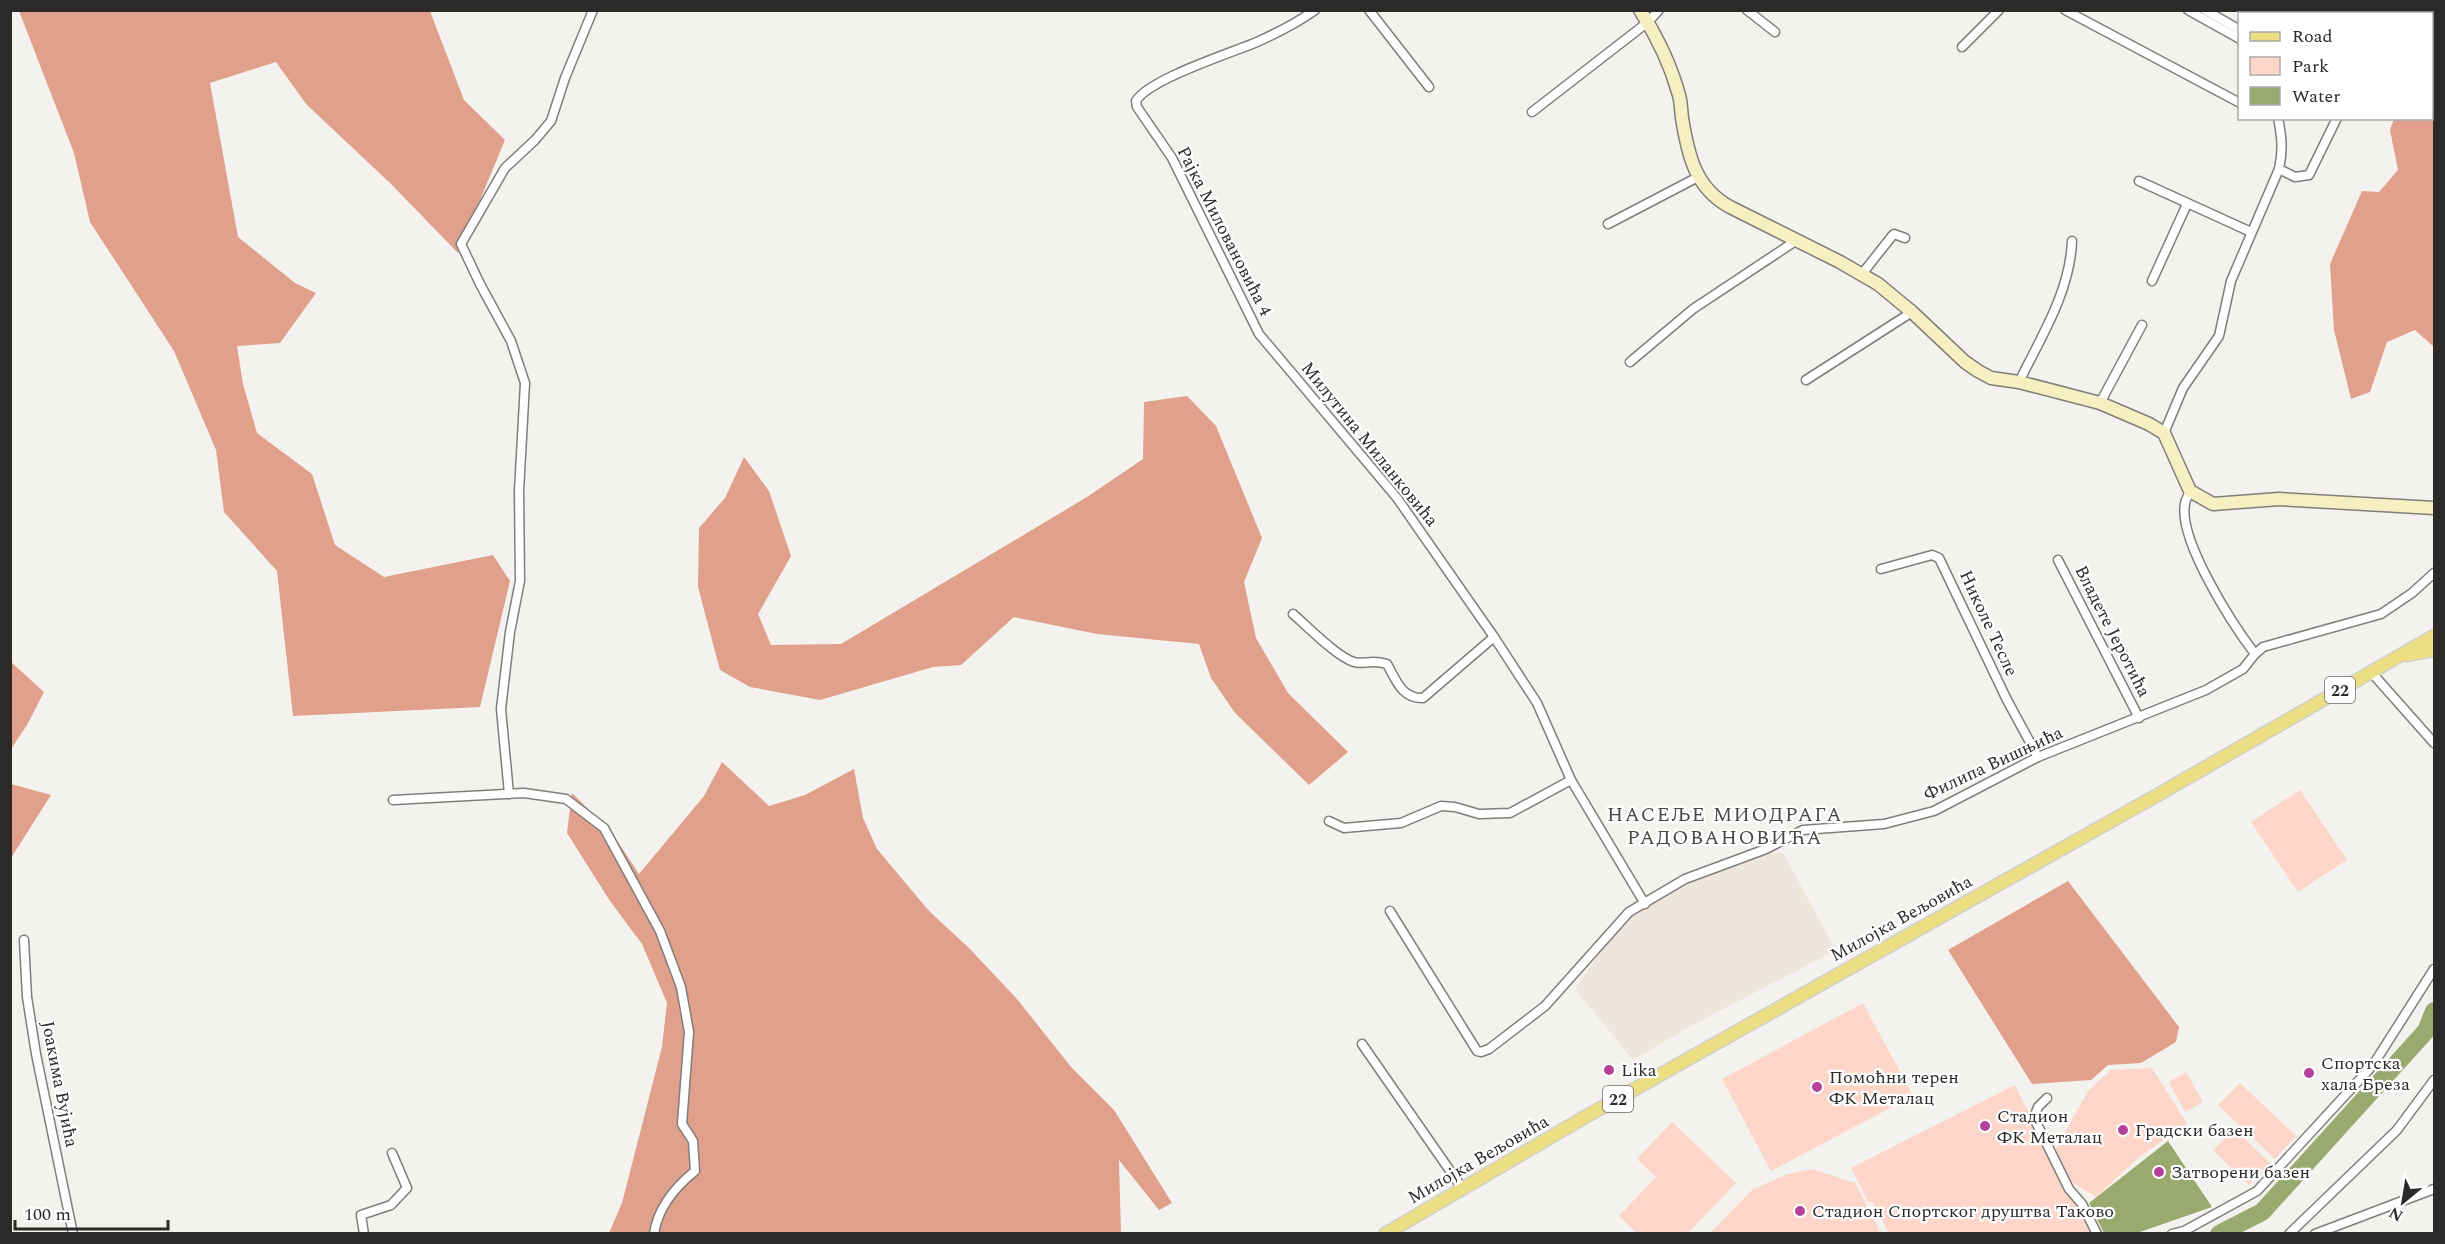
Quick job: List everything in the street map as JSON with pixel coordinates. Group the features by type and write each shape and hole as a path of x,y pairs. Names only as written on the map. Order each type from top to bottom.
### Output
{"main road":[{"name":"Милојка Вељовића","path":"1385,1233 2434,636"},
{"path":"2402,656 2434,650"}],"street":[{"path":"509,794 501,709 510,633 520,581 519,491 525,383 511,341 461,244 505,168 535,140 551,121 592,10"},
{"name":"Рајка Миловановића 4","path":"1259,334 1172,158 1139,113 1136,101 1144,91 1201,63 1256,42 1298,22 1315,10"},
{"path":"1369,10 1429,87"},
{"path":"1640,10 1648,22 1680,97 1686,140 1698,177 1705,189 1716,200 1878,284 1978,372 1991,378 2019,382 2100,403 2149,424 2164,433 2190,491 2213,504 2279,499 2434,508"},
{"path":"1532,112 1648,22 1659,10"},
{"path":"1748,10 1775,32"},
{"path":"1962,47 2000,10"},
{"path":"2065,10 2238,102"},
{"path":"2188,10 2238,38"},
{"path":"2205,10 2238,29"},
{"path":"2279,169 2295,177 2309,175 2336,120"},
{"path":"2164,433 2183,388 2218,336 2231,281 2279,169 2283,152 2279,121"},
{"path":"1608,224 1698,177"},
{"path":"2139,181 2251,232"},
{"path":"2152,281 2187,204"},
{"path":"1862,274 1894,234 1905,238"},
{"path":"1630,362 1693,309 1797,240"},
{"path":"2019,382 2059,301 2069,267 2072,241"},
{"path":"1806,380 1912,312"},
{"path":"2100,403 2142,325"},
{"name":"Милутина Миланковића","path":"1259,334 1397,498 1494,637 1537,703 1571,780 1645,904"},
{"path":"2190,491 2185,503 2185,515 2197,557 2236,628 2255,654"},
{"name":"Николе Тесле","path":"1881,569 1932,555 1939,558 2007,700 2038,757"},
{"name":"Владете Јеротића","path":"2058,560 2139,718"},
{"name":"Филипа Вишњића","path":"1390,911 1477,1051 1481,1052 1489,1049 1545,1006 1629,912 1685,879 1766,849 1803,830 1884,824 1934,811 2038,757 2139,718 2230,678 2243,669 2263,647 2381,614 2412,593 2434,573"},
{"path":"1293,614 1344,658 1356,664 1375,660 1387,664 1404,693 1413,698 1423,698 1494,637"},
{"path":"2372,673 2434,743"},
{"path":"1329,821 1344,828 1401,823 1441,806 1455,807 1479,814 1510,813 1571,780"},
{"path":"393,800 524,793 566,799 604,828 660,931 681,987 689,1032 682,1124 693,1141 695,1171 678,1185 656,1218 654,1233"},
{"name":"Јоакима Вујића","path":"24,940 27,997 36,1054 73,1233"},
{"path":"2172,1233 2184,1231 2256,1191 2373,1065 2434,969"},
{"path":"1362,1044 1462,1188"},
{"path":"2289,1233 2397,1130 2434,1080"},
{"path":"2047,1098 2038,1107 2034,1118 2069,1189 2082,1204 2097,1233"},
{"path":"364,1233 361,1215 391,1205 407,1188 392,1153"},
{"path":"2315,1233 2434,1189"}],"shaded area":[{"path":"19,11 430,11 464,100 505,140 458,253 390,183 306,104 276,62 210,83 238,237 295,283 316,293 280,343 237,346 243,384 257,433 312,474 335,545 384,577 493,555 510,581 480,707 293,716 277,571 224,512 216,450 174,351 90,222 74,153"},
{"path":"2434,116 2434,347 2415,330 2387,342 2370,392 2351,399 2334,330 2330,264 2362,191 2379,192 2398,170 2390,130 2394,120 2433,120"},
{"path":"1187,396 1216,426 1262,538 1244,582 1256,638 1288,693 1348,752 1309,785 1235,713 1211,678 1199,644 1097,634 1014,617 961,665 933,667 820,700 750,687 720,670 698,587 699,528 725,498 744,457 769,491 791,556 758,614 771,645 841,644 1087,497 1143,459 1144,402"},
{"path":"11,662 44,692 27,725 11,749"},
{"path":"722,762 769,806 805,795 854,769 863,818 877,849 929,911 969,948 1017,999 1071,1067 1114,1110 1172,1203 1159,1210 1119,1160 1121,1233 609,1233 622,1203 662,1047 667,1003 642,944 610,901 567,833 572,793 612,833 639,874 704,796"},
{"path":"10,784 51,795 11,858"},
{"path":"1783,853 1836,950 1691,1026 1633,1060 1575,989 1625,916 1685,879 1741,857"},
{"path":"2068,881 2179,1027 2176,1042 2141,1063 2108,1065 2091,1080 2032,1084 1948,950"}],"green space":[{"path":"2300,790 2347,860 2298,892 2251,822"},
{"name":"Помоћни терен ФК Металац","path":"1863,1003 1913,1096 1771,1171 1722,1079"},
{"name":"Градски базен","path":"2152,1068 2187,1124 2139,1157 2096,1197 2067,1179 2054,1152 2088,1091 2111,1070"},
{"path":"2186,1072 2203,1102 2185,1112 2169,1082"},
{"path":"2240,1083 2296,1136 2275,1159 2218,1105"},
{"name":"Стадион ФК Металац","path":"2015,1085 2073,1202 2081,1203 2095,1233 1889,1233 1872,1201 1868,1202 1851,1168"},
{"path":"1672,1122 1736,1183 1688,1233 1637,1233 1619,1216 1656,1177 1637,1159"},
{"path":"2234,1129 2270,1163 2249,1185 2213,1150"},
{"name":"Стадион Спортског друштва Таково","path":"1813,1169 1855,1183 1881,1233 1710,1233 1753,1189 1788,1174"}],"water":[{"name":"Затворени базен","path":"2168,1141 2212,1207 2137,1233 2104,1233 2089,1203"}],"waterway":[{"path":"2219,1234 2262,1212 2426,1031 2434,1011"}],"place":[{"name":"Lika","path":"1609,1070"},
{"name":"Спортска хала Бреза","path":"2309,1073"},
{"name":"Помоћни терен ФК Металац","path":"1817,1087"},
{"name":"Стадион ФК Металац","path":"1985,1126"},
{"name":"Градски базен","path":"2123,1130"},
{"name":"Затворени базен","path":"2159,1172"},
{"name":"Стадион Спортског друштва Таково","path":"1800,1211"}],"district":[{"name":"НАСЕЉЕ МИОДРАГА РАДОВАНОВИЋА","path":"1725,826"}]}
